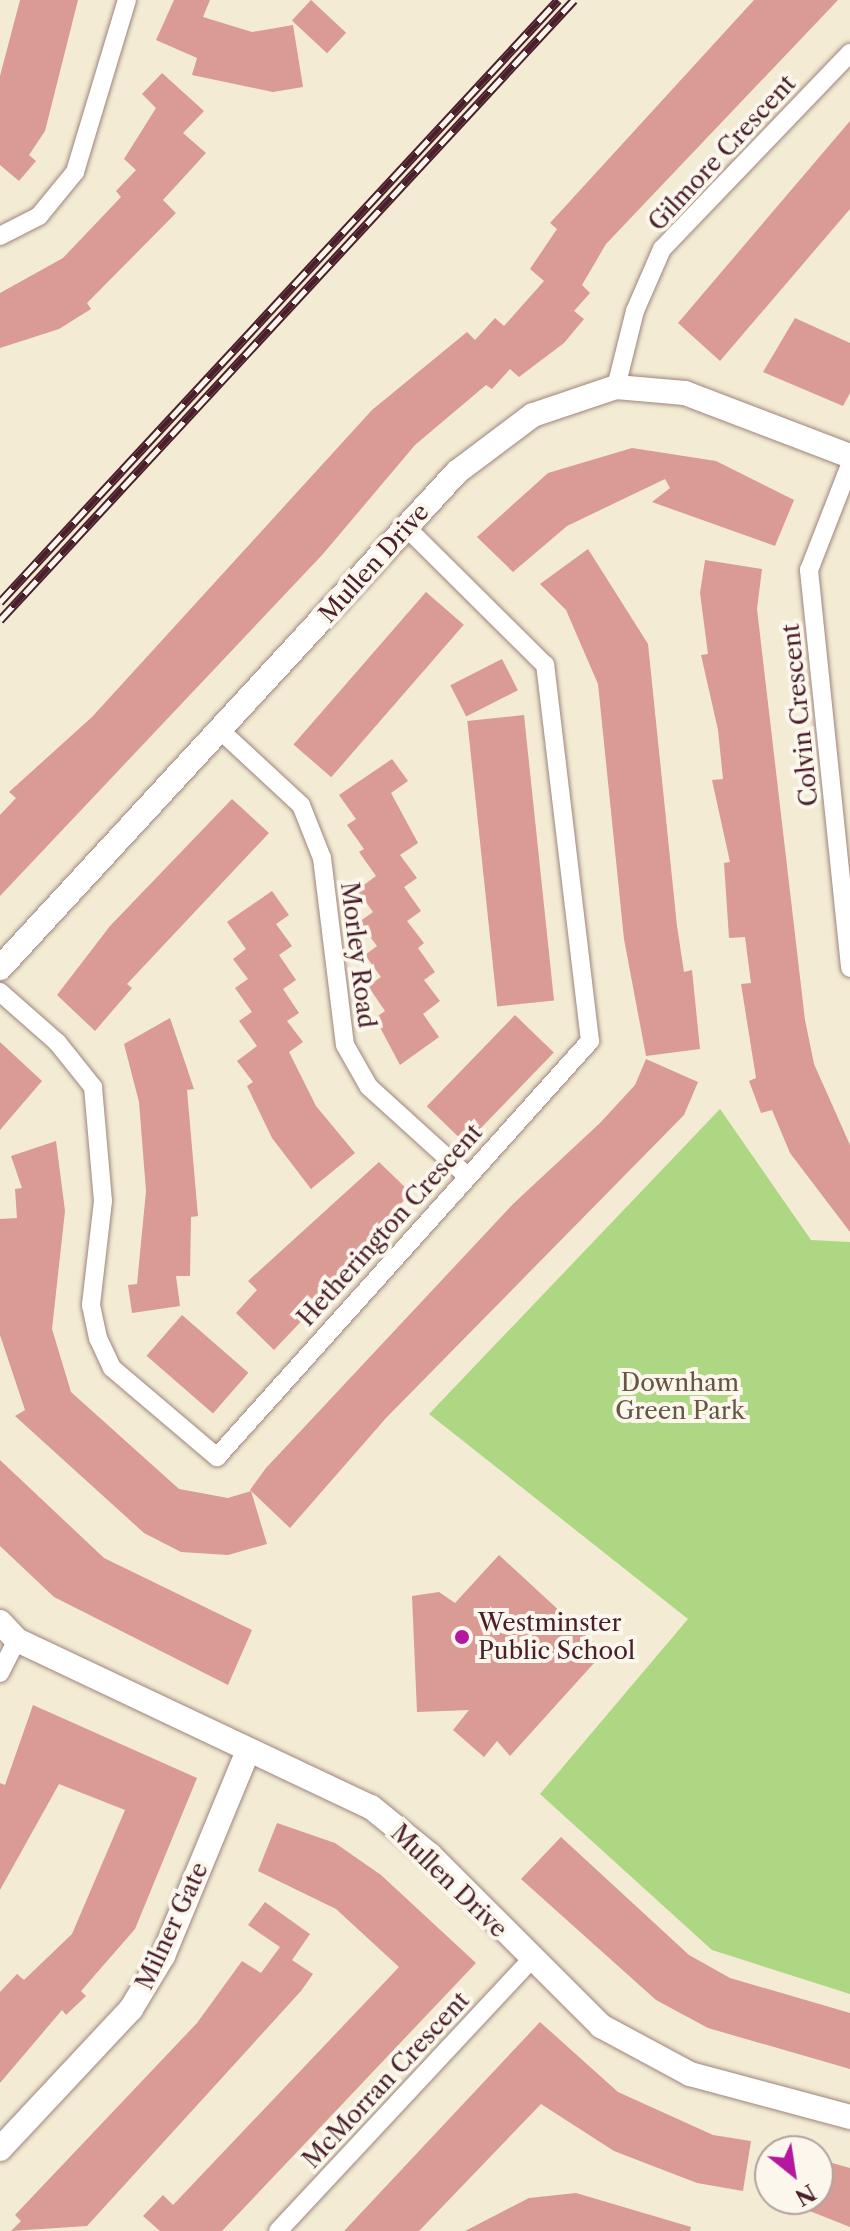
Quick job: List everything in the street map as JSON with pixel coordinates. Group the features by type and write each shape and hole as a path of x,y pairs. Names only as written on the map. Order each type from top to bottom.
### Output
{"street":[{"path":"0,236 39,216 75,172 127,0"},
{"name":"Gilmore Crescent","path":"616,387 635,311 662,249 850,53"},
{"name":"Mullen Drive","path":"0,968 457,472 533,415 616,387 685,393 850,456"},
{"name":"Colvin Crescent","path":"850,465 809,570 850,968"},
{"name":"Hetherington Crescent","path":"0,992 57,1042 93,1087 103,1201 91,1305 98,1338 112,1368 217,1457 465,1174 590,1041 545,665 406,527"},
{"name":"Morley Road","path":"221,731 301,805 322,858 345,1045 369,1087 465,1174"},
{"name":"Mullen Drive","path":"0,1622 17,1640 247,1753 371,1807 430,1855 530,1961 601,2026 690,2074 850,2117"},
{"path":"0,1673 17,1640"},
{"name":"Milner Gate","path":"0,2149 131,2009 163,1956 247,1753"},
{"name":"McMorran Crescent","path":"278,2231 530,1961"}],"green space":[{"name":"Downham Green Park","path":"720,1109 811,1240 850,1242 850,1994 712,1950 540,1794 688,1619 429,1414"}],"building":[{"path":"20,0 78,0 45,131 29,155 36,161 19,181 0,165 0,76"},
{"path":"174,0 210,0 203,17 252,32 293,25 303,87 273,92 192,75 197,58 156,40"},
{"path":"311,0 346,33 327,53 292,20"},
{"path":"754,0 838,0 606,244 582,285 590,293 574,311 584,319 564,343 519,377 510,369 492,389 486,385 415,445 323,554 0,896 0,815 16,798 9,792 92,717 372,410 467,332 475,340 495,318 504,326 544,281 530,269 557,229 550,223"},
{"path":"162,73 204,111 183,133 206,153 163,200 176,213 87,303 91,309 59,329 0,348 0,293 63,258 121,197 116,191 136,170 124,159 156,108 142,94"},
{"path":"850,121 850,209 720,361 678,323"},
{"path":"795,318 850,343 850,393 843,406 763,372"},
{"path":"632,448 716,461 794,500 775,546 652,502 670,488 665,479 567,526 513,572 477,537 548,473"},
{"path":"588,549 648,644 677,926 684,972 692,970 700,1049 646,1056 624,939 598,684 566,610 540,584"},
{"path":"705,560 762,569 757,609 805,1020 814,1064 850,1145 850,1232 790,1153 772,1110 761,1113 749,1081 756,1078 741,984 751,983 745,937 729,938 724,863 730,862 712,780 723,779 718,730 701,655 708,654 700,593"},
{"path":"426,592 464,625 331,777 293,744"},
{"path":"502,659 518,690 466,717 450,685"},
{"path":"524,715 554,1000 497,1006 467,721"},
{"path":"392,759 408,781 391,793 418,843 400,855 417,878 404,887 421,911 407,921 424,943 418,948 435,972 424,980 440,1001 423,1014 439,1037 400,1065 375,1018 385,1011 368,986 381,977 365,955 377,946 359,922 373,912 357,890 376,876 359,852 364,849 347,825 356,819 339,795"},
{"path":"232,799 269,833 127,984 132,988 95,1031 57,995 110,926"},
{"path":"272,891 289,915 276,924 292,946 279,955 296,980 283,989 299,1013 287,1021 303,1042 289,1052 316,1106 355,1153 311,1189 272,1138 247,1086 253,1082 237,1061 257,1046 239,1021 252,1012 235,988 248,979 233,959 246,949 227,922"},
{"path":"515,1015 554,1053 466,1144 427,1106"},
{"path":"170,1018 194,1089 187,1090 198,1216 191,1217 190,1276 176,1276 180,1306 132,1313 128,1285 137,1284 146,1191 139,1102 124,1044"},
{"path":"0,1042 42,1081 0,1130"},
{"path":"646,1059 698,1082 684,1115 386,1418 290,1528 250,1490 266,1468 513,1204 600,1123 635,1085"},
{"path":"56,1141 65,1211 52,1329 71,1392 179,1489 228,1498 251,1491 267,1544 228,1555 181,1552 144,1533 15,1416 25,1410 0,1335 0,1219 17,1218 15,1189 22,1188 11,1156"},
{"path":"379,1162 411,1193 391,1214 397,1220 274,1350 236,1313 257,1290 248,1281"},
{"path":"182,1315 248,1373 213,1413 147,1356"},
{"path":"0,1460 104,1558 252,1630 228,1685 54,1597 0,1546"},
{"path":"499,1555 604,1652 510,1756 497,1741 484,1757 453,1730 469,1710 417,1712 412,1596 439,1592 455,1603"},
{"path":"33,1705 197,1778 135,1929 81,1991 86,1996 66,2015 62,2010 0,2083 0,1992 17,1974 24,1980 72,1934 125,1810 59,1784 0,1890 0,1783 5,1785"},
{"path":"277,1823 335,1843 381,1875 476,1963 222,2231 160,2231 143,2216 163,2195 173,2205 399,1967 336,1909 258,1871"},
{"path":"561,1837 689,1955 730,1978 850,2013 850,2069 708,2028 656,2000 521,1879"},
{"path":"265,1902 310,1934 292,1960 313,1974 301,1991 87,2226 11,2231 21,2221 15,2215 197,2023 242,1961 261,1973 280,1947 248,1925"},
{"path":"540,2022 618,2092 713,2135 751,2141 743,2191 697,2183 614,2151 541,2104 419,2231 344,2231"},
{"path":"834,2164 850,2168 850,2227 820,2215 834,2215"},
{"path":"576,2193 691,2227 690,2231 465,2231 529,2198"}],"railway":[{"path":"0,602 558,0"},
{"path":"0,620 574,0"}],"place":[{"name":"Westminster Public School","path":"462,1637"}]}
